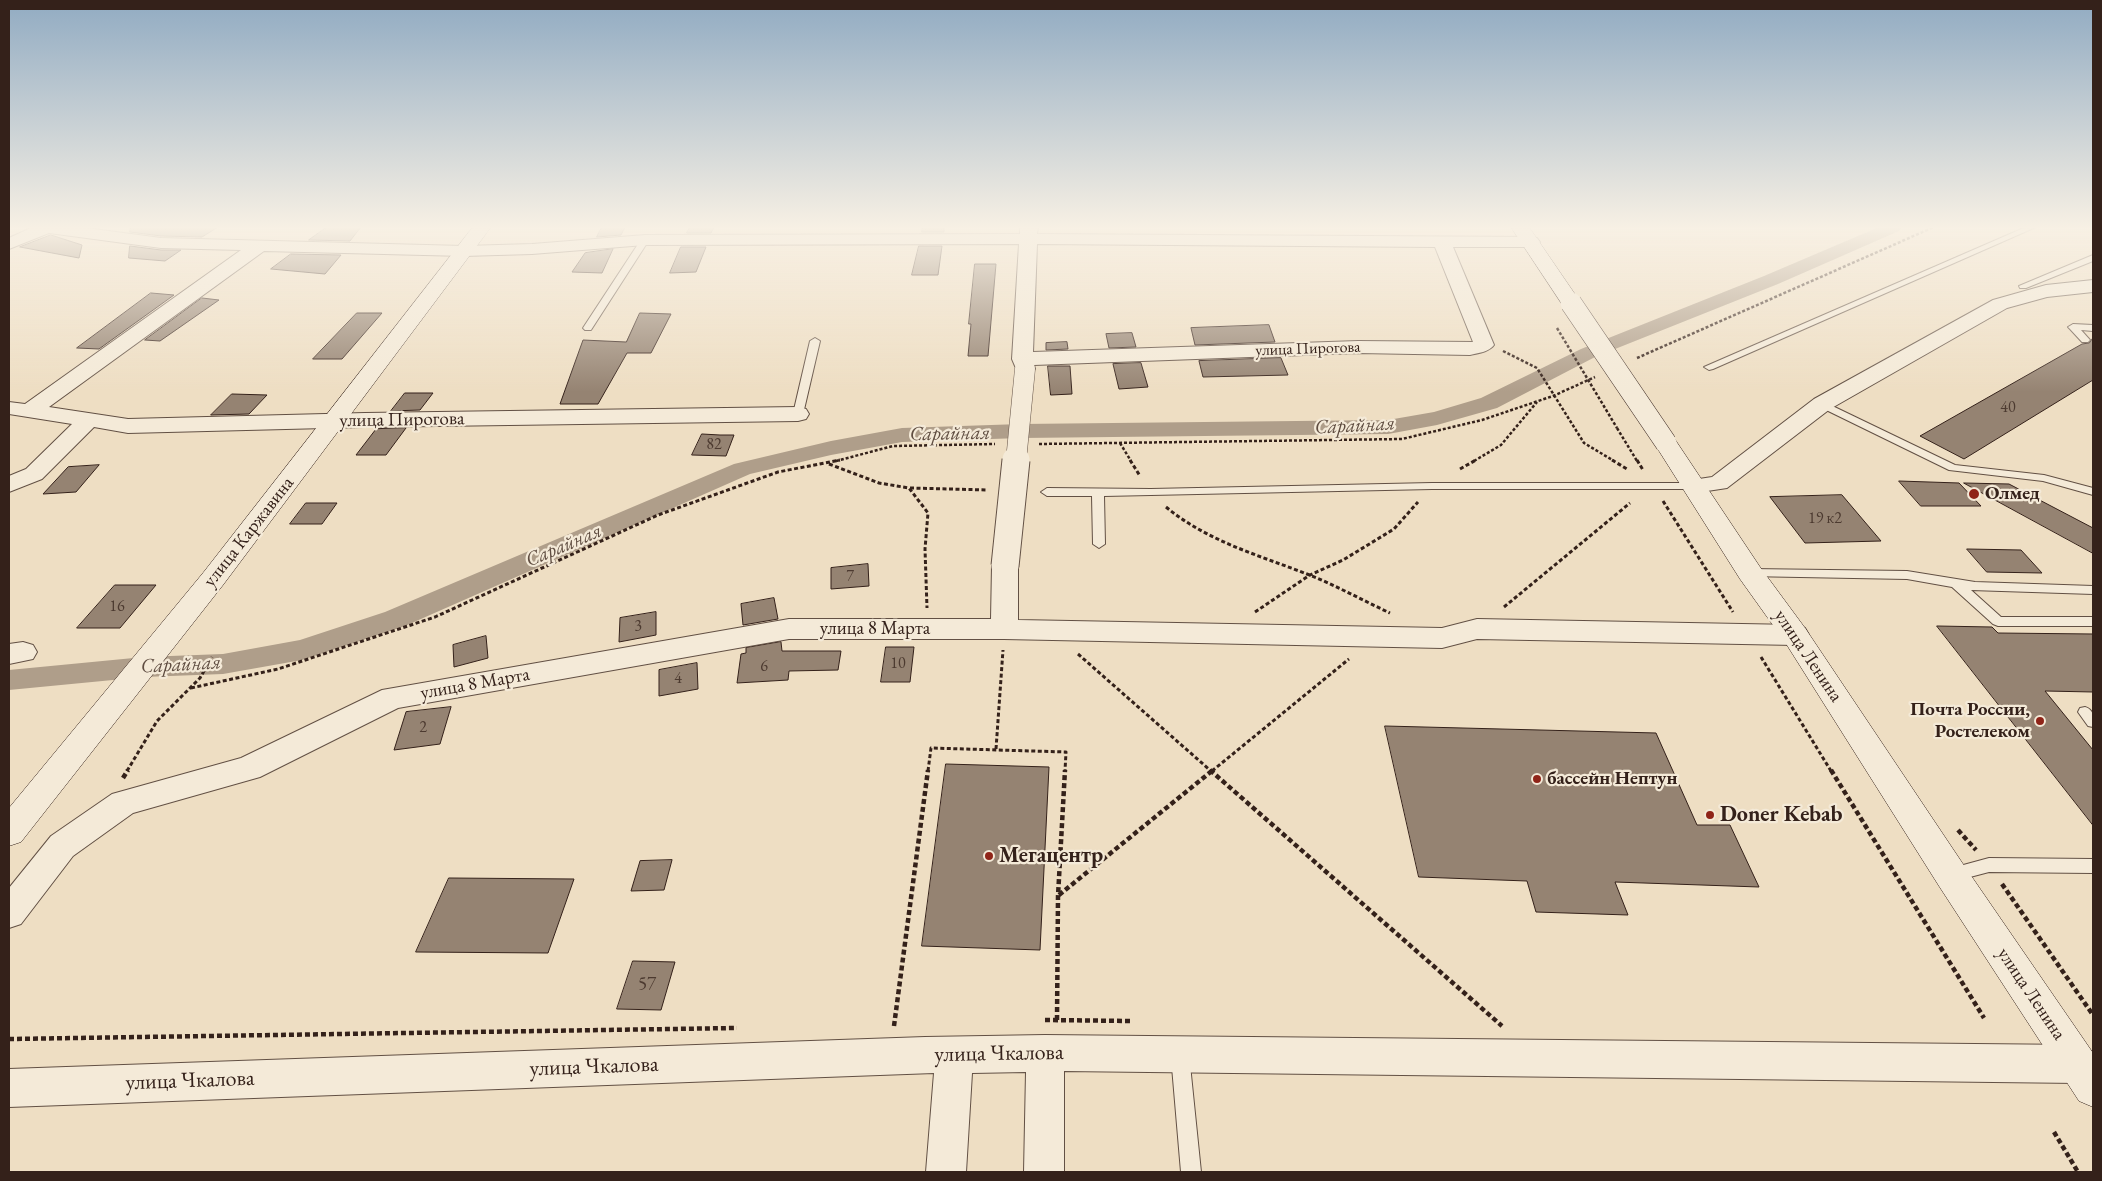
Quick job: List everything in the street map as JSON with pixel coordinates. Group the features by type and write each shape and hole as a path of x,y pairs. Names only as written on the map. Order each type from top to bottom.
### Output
{"main road":[{"name":"улица Каржавина","path":"9,832 213,579 440,282"},
{"name":"улица Ленина","path":"1557,282 1666,443 1750,573 1795,635 1951,875 2086,1075"}],"street":[{"path":"18,410 206,282"},
{"path":"1004,629 1005,566 1023,364 1027,282"},
{"path":"1458,282 1484,345"},
{"path":"1694,486 1719,483 1822,404 2000,304 2046,291 2093,286"},
{"name":"улица Пирогова","path":"1023,364 1358,348 1470,348 1484,345"},
{"name":"улица Пирогова","path":"18,410 128,426 798,414"},
{"path":"9,501 90,420"},
{"path":"9,485 34,474"},
{"name":"улица 8 Марта","path":"9,913 62,846 123,803 249,768 392,698 789,629 1004,629 1442,638 1477,628 1795,635"},
{"path":"1044,1172 1051,1036"},
{"name":"улица Чкалова","path":"9,1088 954,1055 1051,1036 1180,1054 2086,1075"},
{"path":"946,1172 954,1055"}],"lane":[{"path":"588,328 618,282"},
{"path":"1709,367 1905,282"},
{"path":"2023,286 2033,282"},
{"path":"2084,340 2073,327 2093,328"},
{"path":"798,414 815,341"},
{"path":"1822,404 1953,468 2044,478 2093,492"},
{"path":"1047,492 1098,494 1432,486 1694,486"},
{"path":"1098,494 1099,544"},
{"path":"1750,573 1907,575 1975,586 2093,590"},
{"path":"1956,583 1998,621 2093,622"},
{"path":"2093,712 2085,712 2093,722"},
{"path":"1951,875 1989,866 2093,866"},
{"path":"1180,1054 1191,1172"}],"path":[{"path":"1634,360 1810,282"},
{"path":"1557,328 1652,485 1747,633 1984,1018"},
{"path":"1484,345 1514,355 1537,368 1584,443 1652,485"},
{"path":"1031,444 1402,439 1482,420 1537,401 1598,376"},
{"path":"1221,634 1310,575 1343,560 1394,529 1432,486 1501,445 1537,401"},
{"path":"1120,442 1151,493 1176,516 1215,537 1310,575 1398,617"},
{"path":"192,688 278,669 435,617 658,515 778,472 828,463 893,446 1001,444"},
{"path":"828,463 879,483 909,488 998,490"},
{"path":"1477,628 1652,485"},
{"path":"909,488 928,513 925,549 928,629"},
{"path":"996,749 1004,629"},
{"path":"1052,630 1210,772 1502,1026"},
{"path":"1058,896 1376,637"},
{"path":"122,780 157,720 192,688 212,656"},
{"path":"894,1026 931,748 1066,752 1051,1036"},
{"path":"2054,1132 2078,1172"}],"building":[{"path":"973,282 994,282 988,356 968,356 971,324 969,324"},
{"path":"151,293 174,295 99,349 77,348"},
{"path":"202,298 219,300 160,341 145,340"},
{"path":"357,313 382,313 342,359 313,359"},
{"path":"640,313 671,314 651,353 627,353 598,404 560,404 583,340 626,342"},
{"path":"1269,325 1275,342 1195,345 1191,328"},
{"path":"1132,333 1136,347 1109,348 1106,334"},
{"path":"2093,338 2093,380 1964,459 1920,436 2082,344 2089,343"},
{"path":"1067,342 1068,349 1046,350 1046,343"},
{"path":"1281,358 1288,375 1203,377 1199,361"},
{"path":"1141,363 1148,387 1119,389 1113,364"},
{"path":"1048,366 1070,366 1072,394 1051,395"},
{"path":"405,393 433,393 420,410 391,411"},
{"path":"232,394 267,395 249,414 211,415"},
{"path":"406,428 386,455 356,455 376,429"},
{"path":"702,434 734,435 726,456 692,455"},
{"path":"99,465 76,492 43,494 68,467"},
{"path":"1899,481 1959,483 1981,506 1921,506"},
{"path":"1964,483 2009,484 2093,528 2093,553"},
{"path":"1842,495 1881,541 1805,543 1770,497"},
{"path":"306,503 337,503 322,524 290,524"},
{"path":"1967,549 2021,550 2042,573 1987,572"},
{"path":"868,564 869,586 831,589 831,568"},
{"path":"115,585 156,585 120,628 77,628"},
{"path":"774,598 778,619 743,625 741,604"},
{"path":"656,612 656,635 619,642 620,618"},
{"name":"Почта России, Ростелеком","path":"1937,626 1992,627 1998,633 2093,634 2093,692 2045,691 2093,750 2093,825"},
{"path":"486,636 488,658 454,667 453,645"},
{"path":"781,642 782,651 841,651 838,670 789,671 788,680 737,683 741,654 746,653 746,648"},
{"path":"886,647 914,647 910,682 881,682"},
{"path":"697,663 698,689 659,696 659,670"},
{"path":"451,707 440,744 394,750 406,712"},
{"name":"бассейн Нептун","path":"1385,726 1656,733 1697,825 1730,825 1759,887 1615,882 1628,915 1536,912 1527,881 1419,877"},
{"name":"Мегацентр","path":"946,764 1049,767 1040,950 922,946"},
{"path":"672,860 664,890 631,891 640,861"},
{"path":"449,878 574,879 548,953 416,952"},
{"path":"633,961 675,962 661,1010 617,1009"}],"waterway":[{"name":"Сарайная","path":"9,680 144,667 223,664 302,650 395,619 742,469 831,448 902,435 1021,431 1388,427 1437,418 1489,403 1588,353 1766,282"}],"place":[{"name":"Олмед","path":"1974,494"},
{"name":"Почта России, Ростелеком","path":"2040,721"},
{"name":"бассейн Нептун","path":"1537,779"},
{"name":"Doner Kebab","path":"1710,815"},
{"name":"Мегацентр","path":"989,856"}]}
